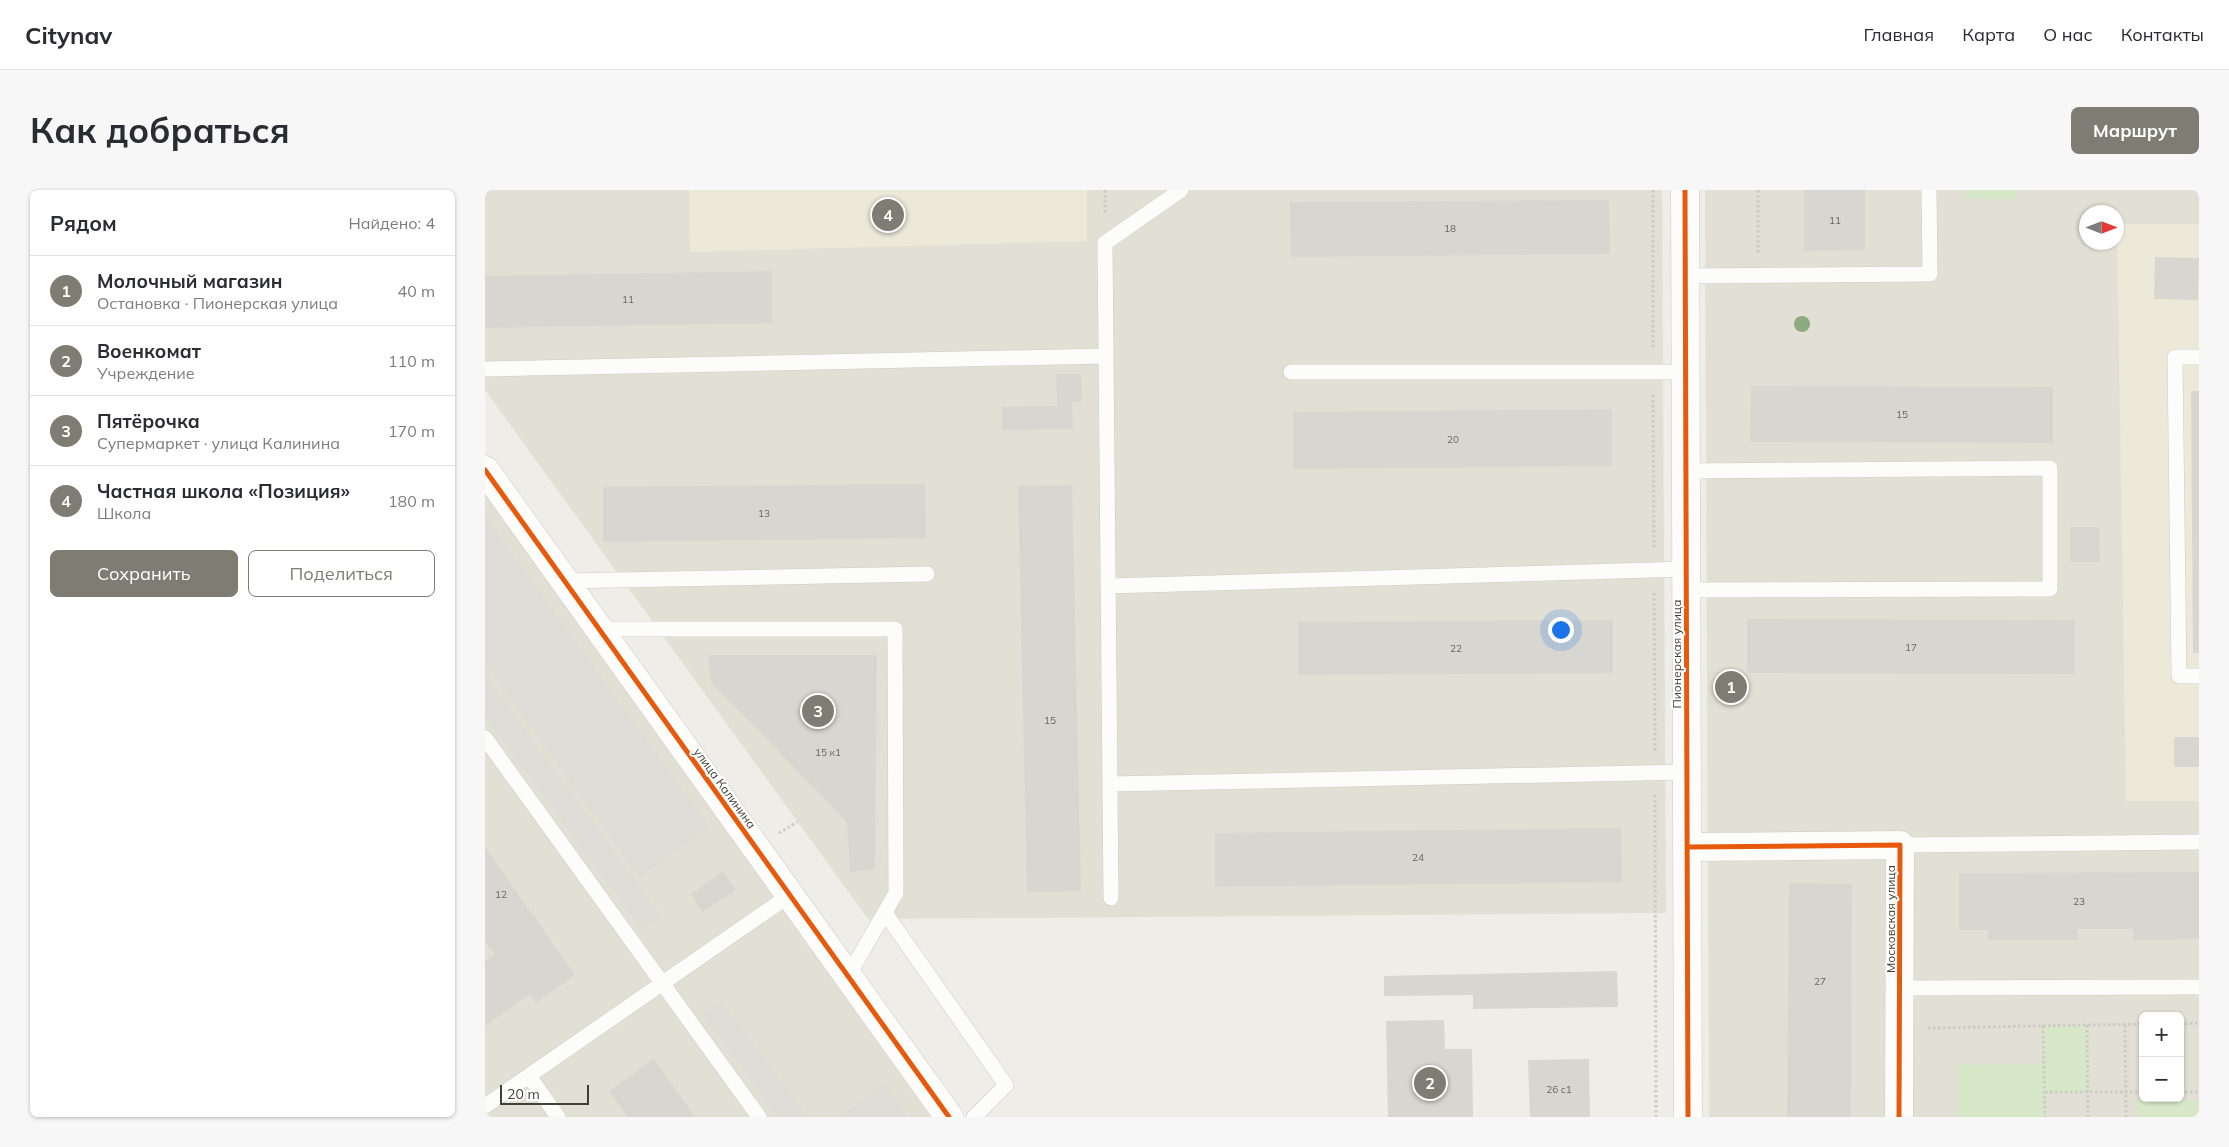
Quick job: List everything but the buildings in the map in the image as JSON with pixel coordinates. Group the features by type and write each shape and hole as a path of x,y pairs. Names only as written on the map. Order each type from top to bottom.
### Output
{"street":[{"name":"Пионерская улица","path":"1685,190 1688,1117"},
{"name":"улица Калинина","path":"485,470 949,1117"},
{"path":"1687,847 1900,845"},
{"name":"Московская улица","path":"1899,1117 1900,845"}],"lane":[{"path":"1111,898 1105,243 1181,190"},
{"path":"1685,276 1930,274 1929,190"},
{"path":"485,369 1106,356"},
{"path":"2199,357 2175,357 2179,676 2199,676"},
{"path":"1291,372 1685,372"},
{"path":"1109,586 1654,570 1686,580 2050,589 2050,468 1685,472"},
{"path":"564,581 927,574"},
{"path":"599,628 895,628 896,893 848,976"},
{"path":"485,738 759,1117"},
{"path":"1110,784 1687,772"},
{"path":"1900,845 2199,842"},
{"path":"485,1106 790,895"},
{"path":"885,913 1006,1085 974,1117"},
{"path":"1900,988 2199,987"},
{"path":"529,1076 558,1117"}],"path":[{"path":"1653,190 1656,1117"},
{"path":"1758,190 1758,275"},
{"path":"756,847 797,822"},
{"path":"2184,1024 2199,1023"},
{"path":"1899,1028 2139,1024"},
{"path":"2087,1025 2088,1117"},
{"path":"2125,1025 2126,1117"},
{"path":"2043,1026 2045,1117"},
{"path":"2045,1092 2139,1092"},
{"path":"2184,1092 2199,1092"}],"shaded area":[{"path":"485,190 1662,190 1666,913 868,919 485,390"},
{"path":"689,190 1087,190 1087,241 690,252"},
{"path":"1705,190 2199,190 2199,1117 1709,1117"},
{"path":"2124,224 2199,224 2199,801 2126,801 2117,250 2124,250"},
{"path":"485,494 931,1117 485,1117"},
{"path":"485,517 709,827 640,877 485,663"},
{"path":"485,676 661,916 642,930 485,715"},
{"path":"721,1001 807,1117 778,1117 703,1014"},
{"path":"884,1084 908,1117 839,1117"}],"green space":[{"path":"1965,190 2016,190 2016,199 1965,198"},
{"path":"2087,1025 2088,1092 2045,1092 2045,1117 1958,1117 1957,1065 2044,1064 2043,1026"},
{"path":"2137,1100 2139,1102 2184,1102 2184,1100 2199,1100 2199,1117 2138,1117"}],"cycle path":[{"path":"1685,190 1688,1117"},
{"path":"485,470 949,1117"},
{"path":"1687,847 1900,845 1899,1117"}],"place":[{"name":"Частная школа «Позиция»","path":"888,215"},
{"name":"Молочный магазин","path":"1731,687"},
{"name":"Пятёрочка","path":"818,711"},
{"name":"Военкомат","path":"1430,1083"}]}
